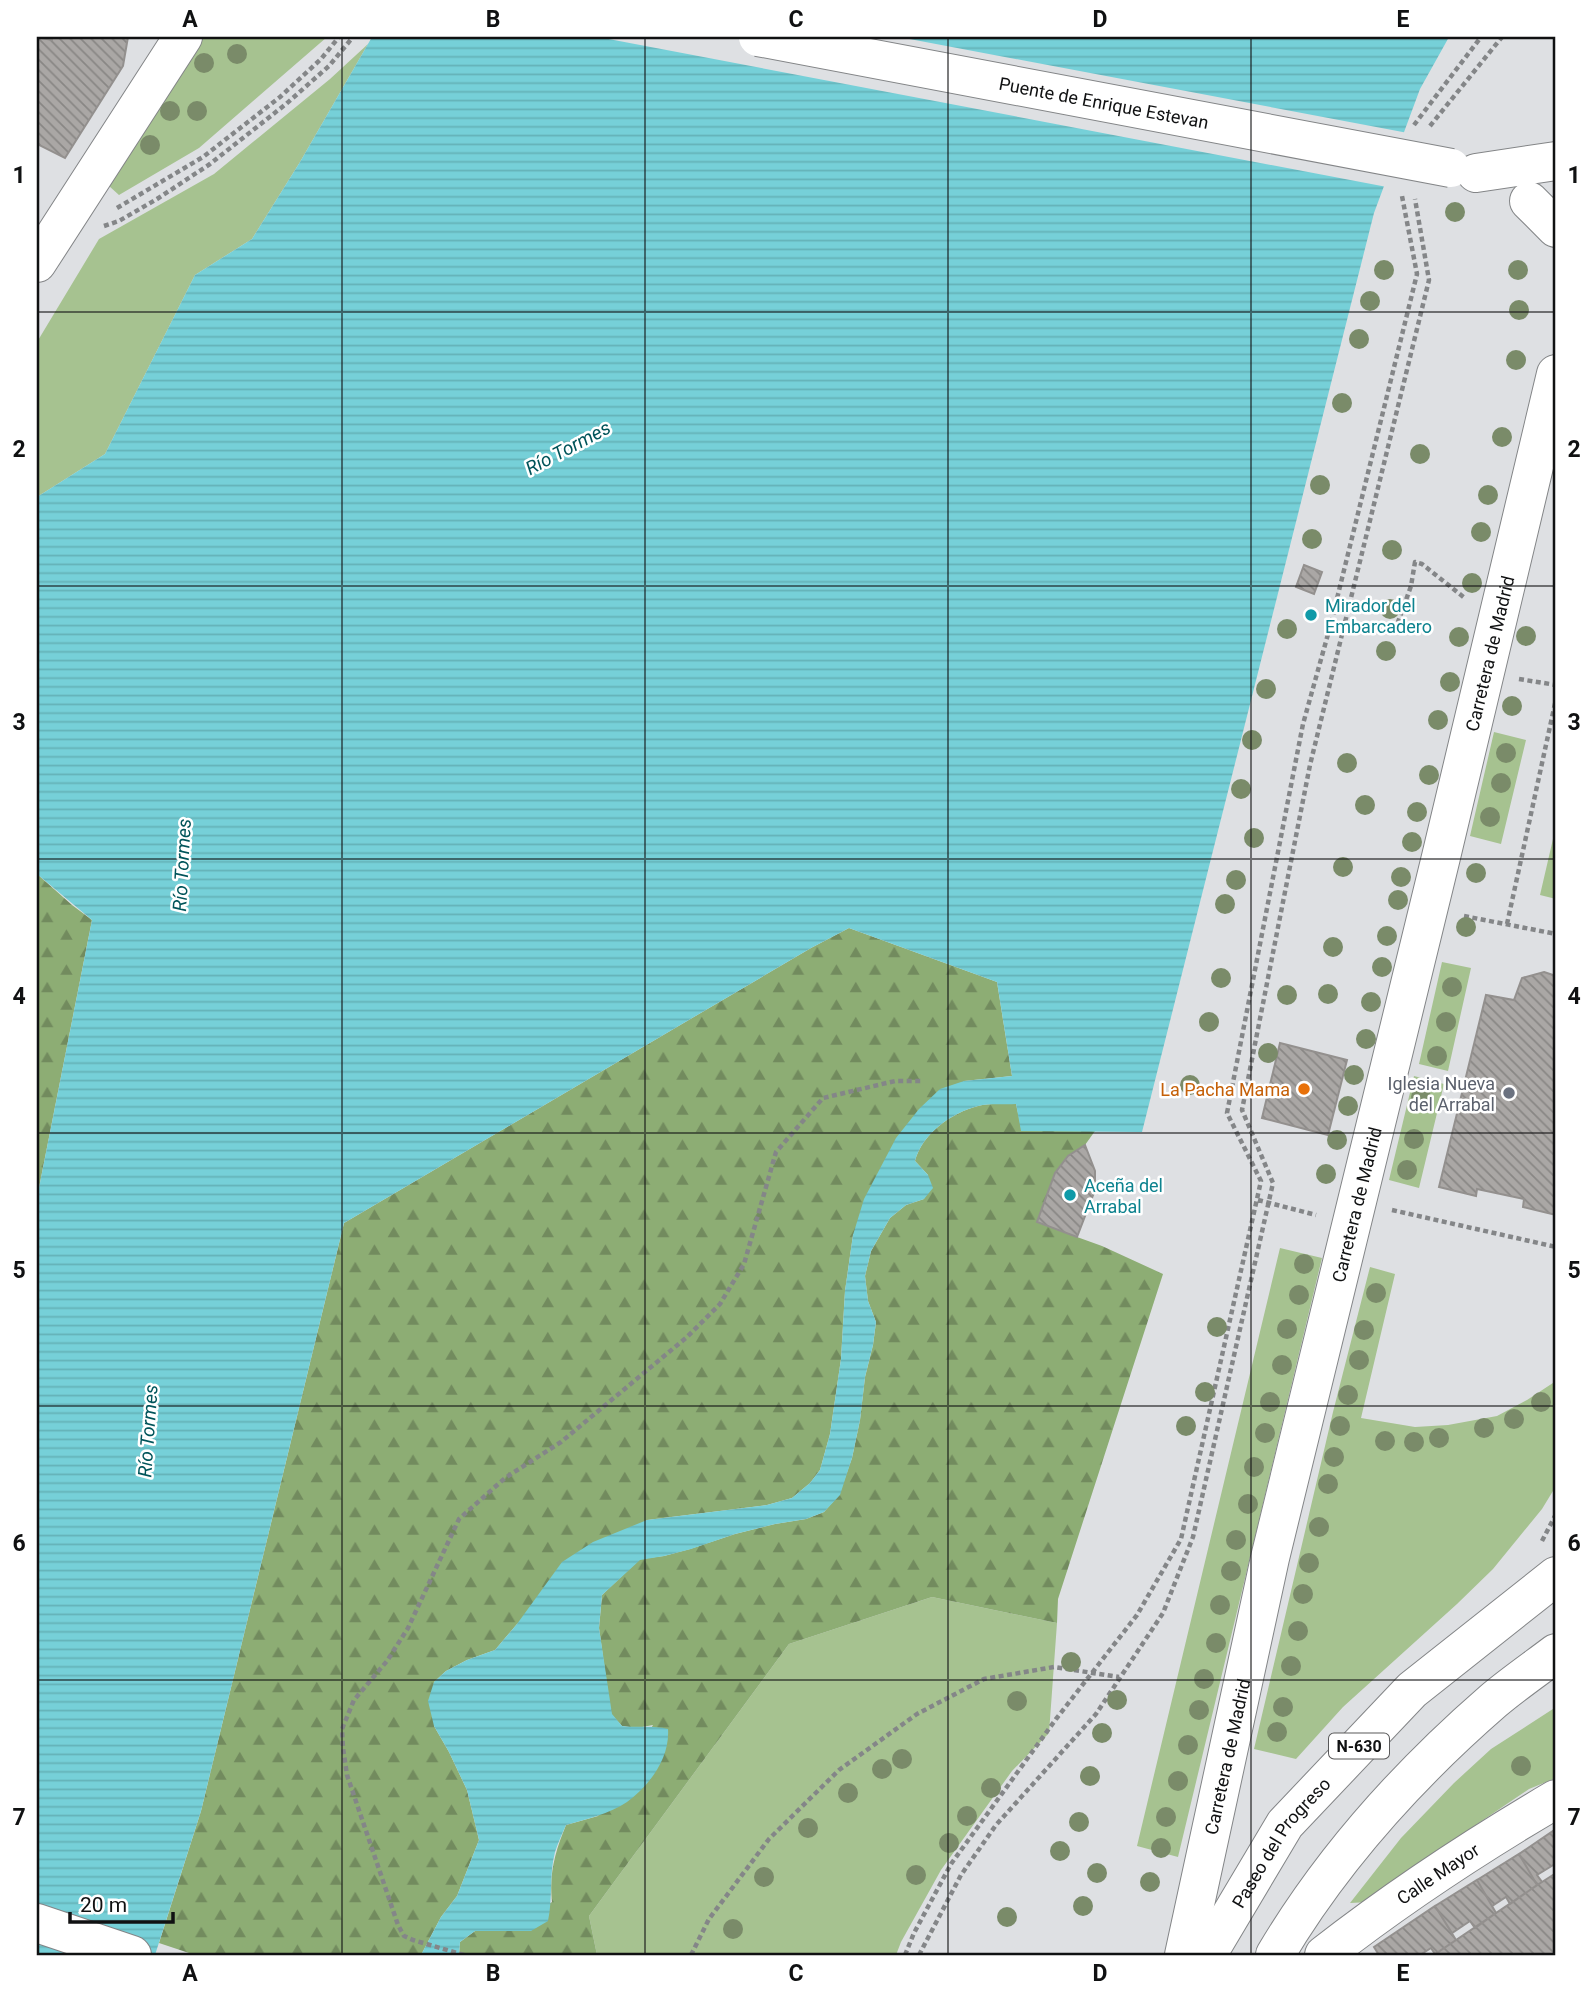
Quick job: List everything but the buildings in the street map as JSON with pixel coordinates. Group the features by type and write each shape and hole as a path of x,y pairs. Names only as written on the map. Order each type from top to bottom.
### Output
{"main road":[{"path":"37,263 183,37"},
{"name":"Puente de Enrique Estevan","path":"758,37 1463,170 1556,161"},
{"path":"1529,201 1556,228"},
{"name":"Carretera de Madrid","path":"1184,1955 1270,1558 1429,909 1556,374"},
{"name":"Paseo del Progreso","path":"1207,1955 1285,1824 1412,1690 1546,1564"},
{"path":"1275,1955 1291,1927 1344,1855 1406,1782 1494,1700 1556,1653"},
{"name":"Calle Mayor","path":"1324,1955 1429,1880 1556,1799"},
{"path":"37,1923 132,1955"}],"path":[{"path":"116,209 203,158 280,97 321,59 339,37"},
{"path":"94,230 119,221 210,164 329,66 353,37"},
{"path":"1412,136 1414,125 1481,37"},
{"path":"1426,132 1502,37"},
{"path":"905,1955 951,1864 1056,1719 1137,1615 1181,1539 1261,1181 1227,1113 1303,723 1330,626 1417,274 1402,196 1404,184"},
{"path":"919,1955 961,1875 996,1825 1096,1714 1163,1613 1193,1537 1273,1183 1242,1110 1310,765 1429,280 1415,198"},
{"path":"1330,626 1344,630 1380,629 1398,622 1411,586 1415,562 1422,564 1497,623"},
{"path":"1507,924 1556,699"},
{"path":"1429,909 1556,934"},
{"path":"464,1955 404,1936 398,1925 347,1775 342,1729 354,1700 387,1661 408,1628 459,1519 505,1478 561,1442 687,1337 720,1304 744,1264 776,1152 823,1098 895,1081 921,1081"},
{"path":"1258,1200 1556,1247"},
{"path":"1546,1564 1556,1514"},
{"path":"691,1955 709,1919 769,1839 839,1770 917,1714 984,1679 1054,1667 1119,1677"}],"green space":[{"path":"201,37 327,37 199,148 119,195 109,186"},
{"path":"368,44 252,239 195,275 105,454 37,497 37,342 99,239 214,174 330,79"},
{"path":"1494,732 1526,740 1501,844 1470,836"},
{"path":"1556,826 1556,899 1540,895"},
{"path":"37,874 92,920 37,1198"},
{"path":"849,928 997,982 1012,1076 964,1081 853,1235 845,1291 841,1359 830,1434 820,1470 810,1483 792,1498 767,1505 647,1520 517,1624 495,1650 446,1671 434,1682 434,1726 467,1790 479,1840 457,1896 441,1917 421,1955 195,1955 159,1943 201,1811 344,1223"},
{"path":"1442,962 1471,968 1448,1071 1419,1064"},
{"path":"1414,1076 1444,1084 1419,1188 1389,1180"},
{"path":"987,1104 1016,1104 1022,1131 1095,1131 1085,1145 1068,1156 1077,1237 1163,1274 1058,1599 1057,1623 932,1597 789,1644 589,1916 597,1955 459,1955 460,1942 475,1931 507,1931 552,1902 554,1863 566,1825 598,1816 653,1725 637,1728 622,1726 611,1714 599,1628 602,1595 640,1559 664,1556 735,1534 806,1519 824,1512 839,1495 852,1458 873,1345 876,1322 868,1301 865,1276 871,1251 890,1218 906,1205 924,1199 928,1175 915,1161 931,1134 948,1119 968,1109"},
{"path":"1280,1248 1322,1258 1178,1857 1137,1846"},
{"path":"1370,1267 1395,1274 1361,1418 1415,1427 1448,1425 1497,1416 1556,1381 1556,1486 1542,1509 1493,1569 1343,1707 1296,1759 1254,1749"},
{"path":"932,1597 1057,1623 1049,1733 1012,1771 941,1870 896,1955 597,1955 589,1916 789,1644"},
{"path":"1556,1707 1556,1778 1529,1789 1430,1856 1369,1902 1350,1903 1401,1838 1454,1783 1491,1749"}],"water":[{"name":"Río Tormes","path":"372,37 1449,37 1420,89 1374,213 1142,1132 1021,1131 1016,1104 987,1105 968,1109 948,1119 924,1142 915,1161 928,1175 933,1188 924,1199 906,1205 890,1218 871,1251 865,1276 868,1301 876,1322 860,1420 840,1495 824,1512 806,1519 775,1524 691,1549 640,1560 602,1595 599,1628 612,1714 622,1726 668,1729 666,1750 651,1779 627,1802 605,1813 566,1825 553,1861 548,1921 531,1931 475,1931 460,1942 459,1955 421,1955 441,1917 457,1896 479,1840 467,1790 434,1726 428,1701 434,1682 446,1671 495,1650 562,1562 593,1542 647,1520 767,1505 792,1498 810,1483 820,1470 830,1434 841,1359 845,1291 853,1235 864,1199 896,1138 919,1109 940,1089 964,1081 1012,1076 997,982 849,928 344,1223 201,1811 155,1955 37,1955 37,1198 92,920 37,874 37,497 105,454 195,275 252,239"}],"pier":[{"path":"598,37 899,37 1408,133 1387,187"}],"place":[{"name":"Mirador del Embarcadero","path":"1311,615"},
{"name":"La Pacha Mama","path":"1304,1089"},
{"name":"Iglesia Nueva del Arrabal","path":"1509,1093"},
{"name":"Aceña del Arrabal","path":"1070,1195"}]}
